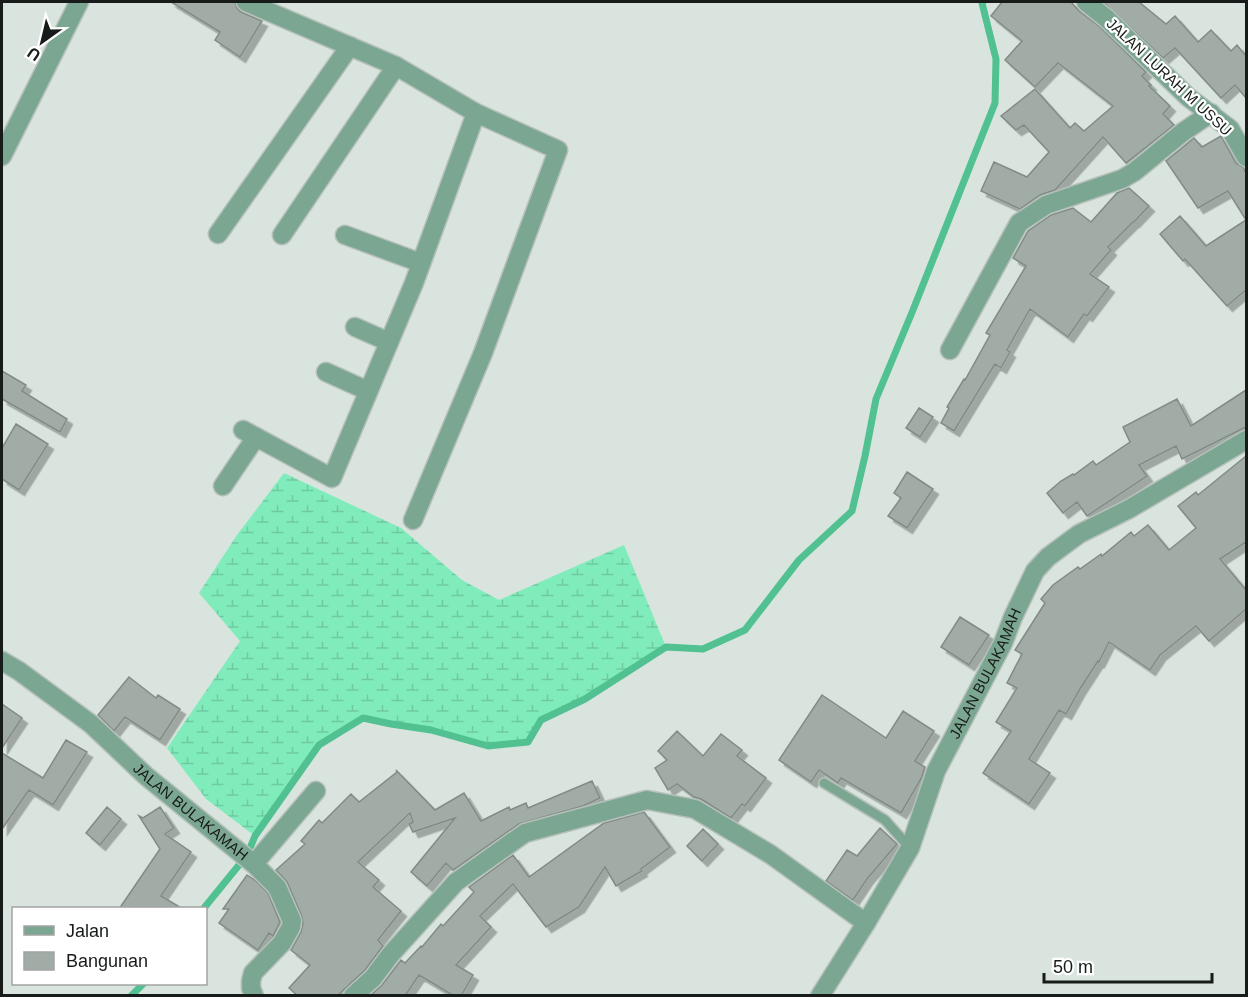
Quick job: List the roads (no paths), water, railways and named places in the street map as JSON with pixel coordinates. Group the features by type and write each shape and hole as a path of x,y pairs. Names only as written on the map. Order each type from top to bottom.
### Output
{"street":[{"path":"2,156 80,2"},
{"path":"246,2 396,66 476,113 558,150 483,353 413,520"},
{"name":"JALAN LURAH M USSU","path":"1086,2 1106,18 1188,97 1230,129 1246,157"},
{"path":"219,234 350,46"},
{"path":"282,235 396,66"},
{"path":"223,486 250,434 332,478 421,263 476,113"},
{"path":"950,350 1019,223 1046,205 1134,172 1183,132 1211,113"},
{"path":"345,235 421,263"},
{"path":"355,327 389,342"},
{"path":"326,372 368,391"},
{"name":"JALAN BULAKAMAH","path":"820,996 910,848 936,771 1003,643 1035,571 1048,557 1079,534 1129,509 1246,440"},
{"name":"JALAN BULAKAMAH","path":"2,661 91,724 146,776 254,864 277,887 292,921 282,943 253,973 251,988 254,996"},
{"path":"254,864 316,791"},
{"path":"353,996 373,978 391,954 456,882 525,833 647,800 695,809 770,854 866,922"}],"lane":[{"path":"824,783 885,820 910,848"}],"waterway":[{"path":"250,848 255,836 319,745 363,718 431,730 488,746 528,742 541,720 585,699 666,647 703,649 745,630 799,560 852,511 876,399 995,103 996,59 983,2"},
{"path":"205,907 239,865"},
{"path":"131,996 142,985"}]}
